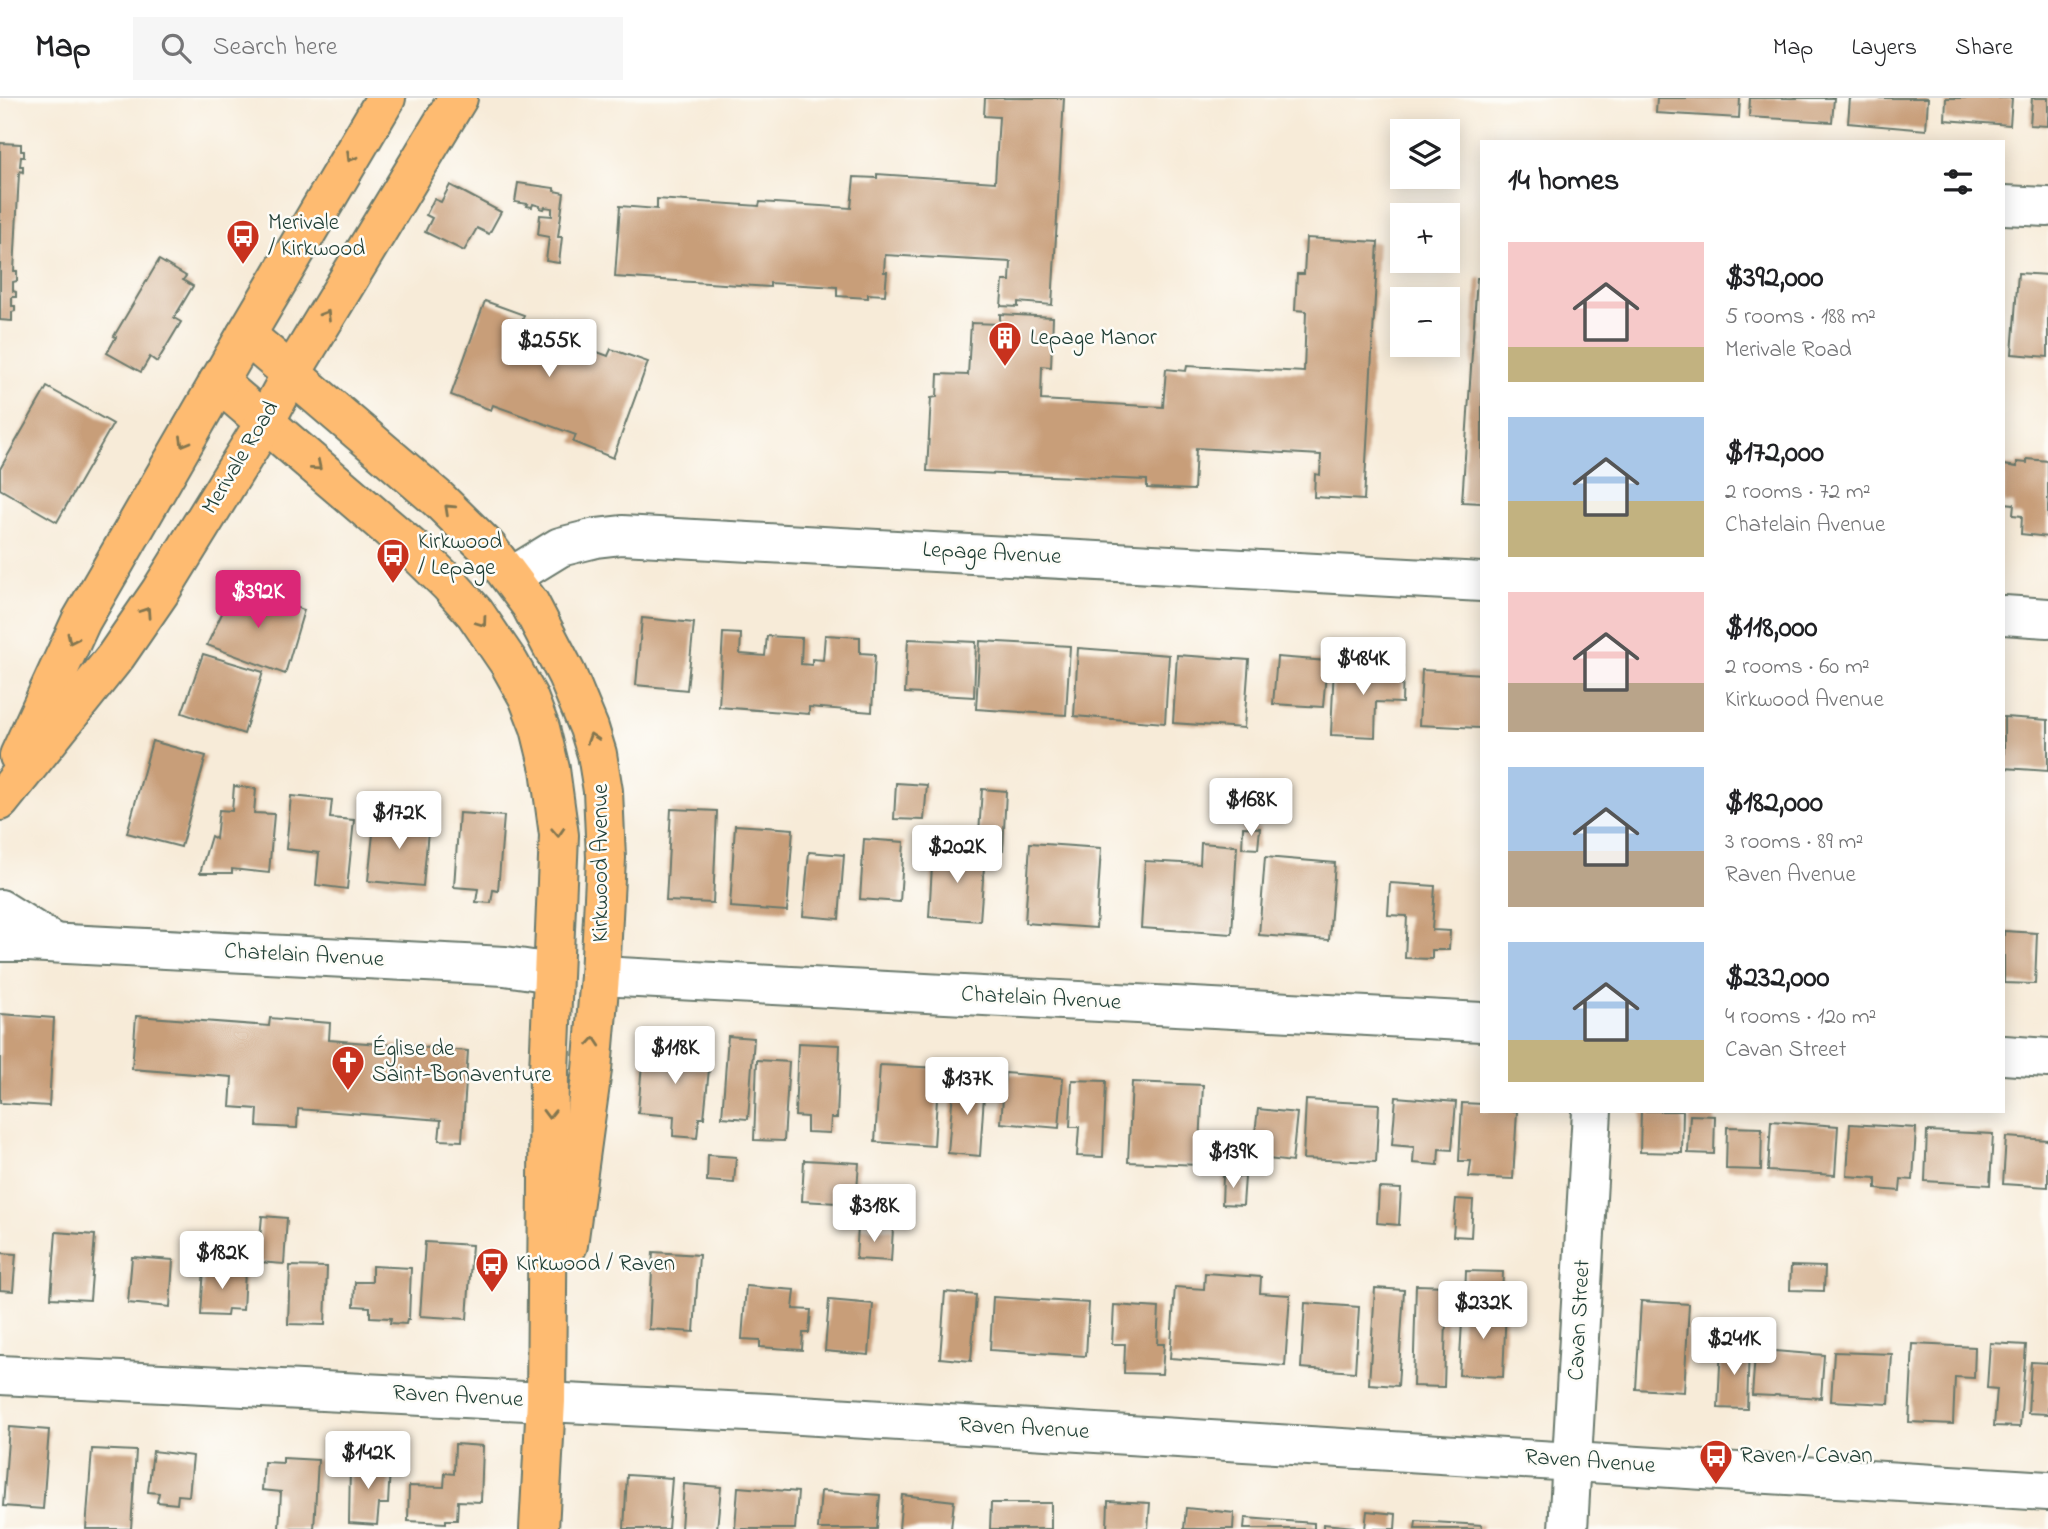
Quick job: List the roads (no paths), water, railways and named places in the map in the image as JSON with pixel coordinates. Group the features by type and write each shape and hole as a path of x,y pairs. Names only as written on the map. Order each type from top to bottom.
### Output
{"main road":[{"name":"Merivale Road","path":"0,799 80,621 386,98"},
{"name":"Merivale Road","path":"0,799 116,656 160,592 458,98"},
{"name":"Kirkwood Avenue","path":"246,335 438,499 465,524 511,577 530,604 567,675 597,754 603,791 606,858 600,976 592,1070 546,1401"},
{"name":"Kirkwood Avenue","path":"218,383 414,550 449,584 495,640 528,698 540,728 550,769 559,835 549,1071 546,1401 539,1529"}],"street":[{"path":"2005,205 2048,207"},
{"name":"Lepage Avenue","path":"511,577 560,547 622,535 1480,582"},
{"path":"2005,615 2048,618"},
{"name":"Chatelain Avenue","path":"0,909 56,944"},
{"name":"Chatelain Avenue","path":"0,942 505,966 552,972"},
{"name":"Chatelain Avenue","path":"600,976 1480,1021"},
{"path":"2005,1055 2048,1058"},
{"name":"Cavan Street","path":"1568,1529 1592,1113"},
{"name":"Raven Avenue","path":"0,1375 546,1401 2048,1491"}],"place":[{"name":"Merivale / Kirkwood","path":"243,266"},
{"name":"Lepage Manor","path":"1005,368"},
{"name":"Kirkwood / Lepage","path":"393,585"},
{"name":"Église de Saint-Bonaventure","path":"348,1092"},
{"name":"Kirkwood / Raven","path":"492,1294"},
{"name":"Raven / Cavan","path":"1716,1486"}]}
